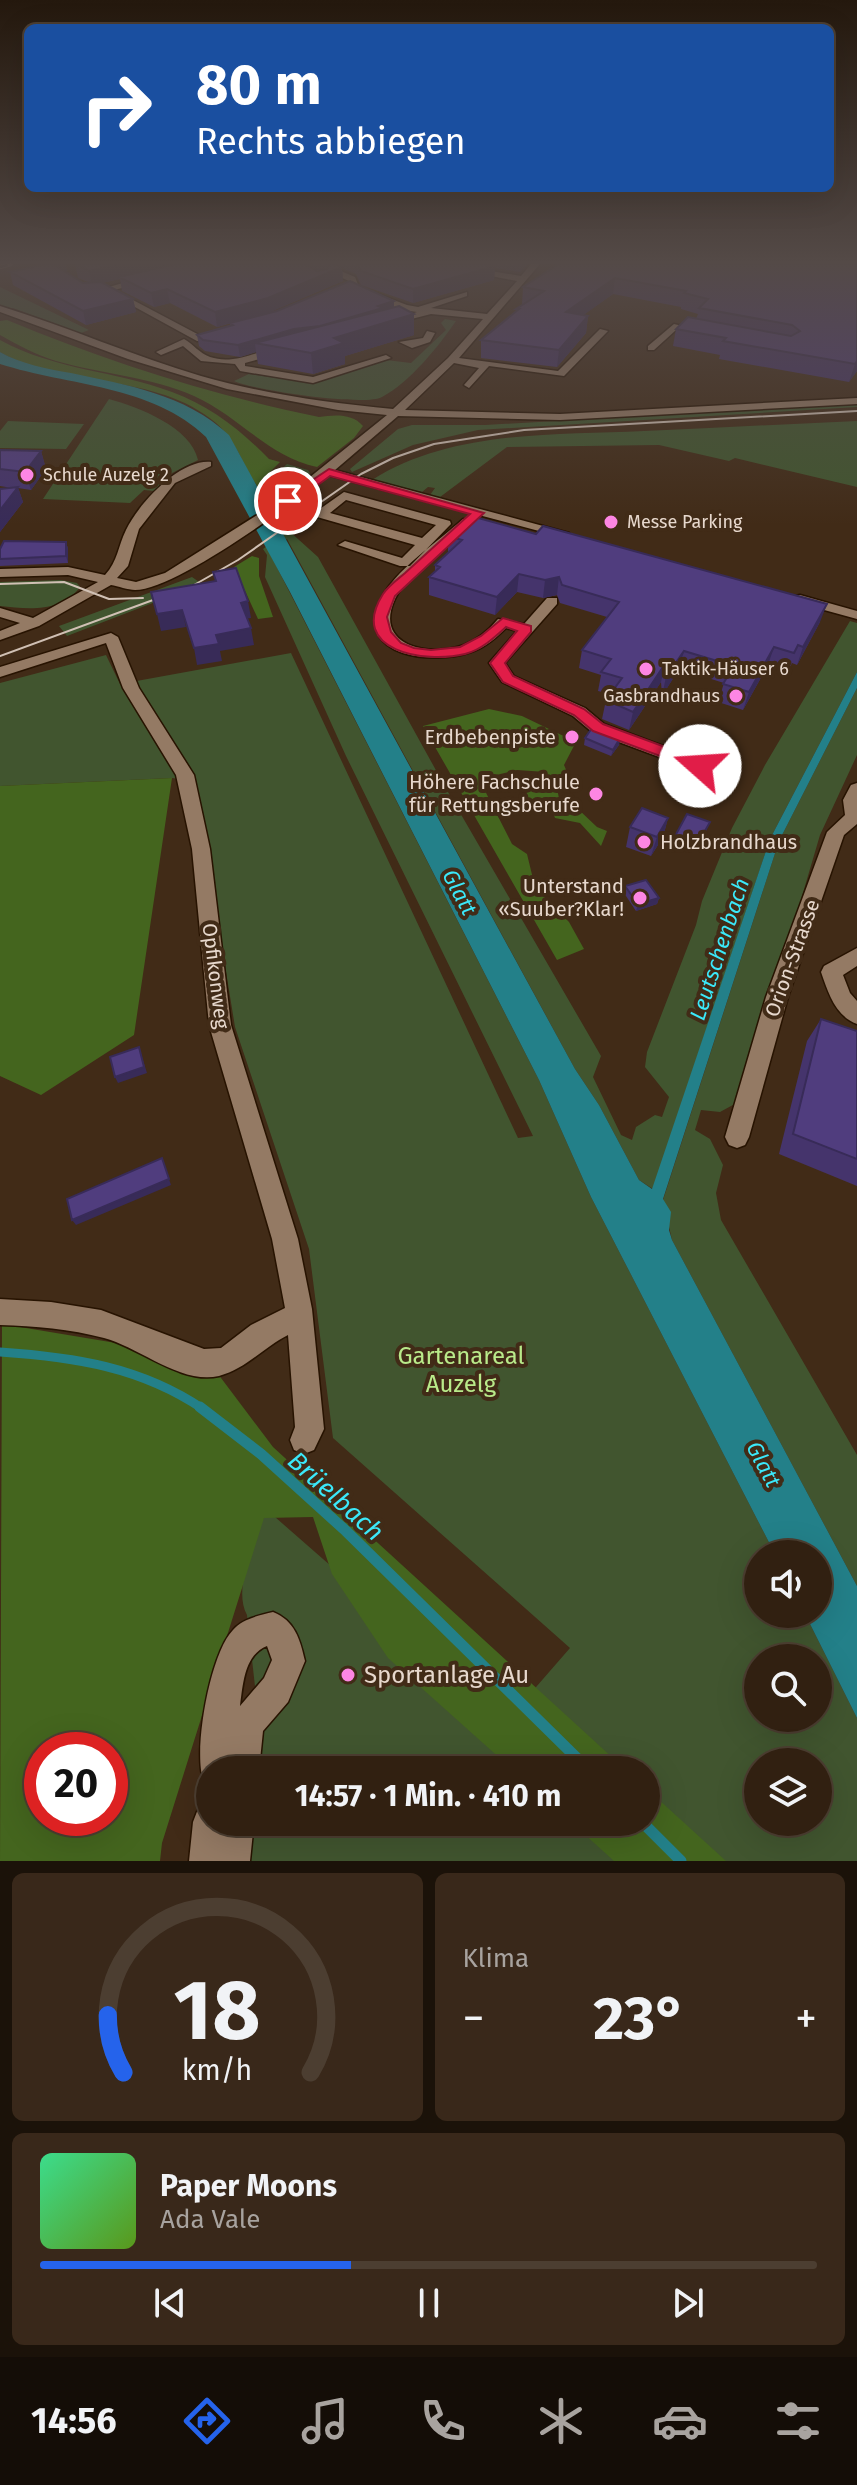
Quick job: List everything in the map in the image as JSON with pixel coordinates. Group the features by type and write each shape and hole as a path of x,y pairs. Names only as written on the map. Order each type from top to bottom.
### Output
{"street":[{"path":"114,351 187,376 267,395 420,420 511,422 857,401"},
{"path":"149,351 161,352 161,356 168,361 186,368 187,376"},
{"path":"194,351 201,357 240,363 280,351"},
{"path":"0,573 60,571 130,585 158,582 229,540 329,472 396,414 459,351"},
{"path":"452,360 560,374 583,351"},
{"path":"240,363 240,368 306,381 386,358"},
{"path":"469,385 485,367 477,363"},
{"path":"0,636 34,623 89,595 109,580 121,566 133,529 171,480 207,464"},
{"path":"329,472 576,539"},
{"path":"345,545 405,563 445,524 344,496 321,514 424,543"},
{"path":"399,511 417,496"},
{"path":"478,513 389,594 380,617 384,633 396,646 411,652 431,654 463,650 486,639 503,622 526,629"},
{"path":"784,594 857,615"},
{"path":"552,601 497,663 508,679 579,712 598,728 700,766"},
{"path":"0,612 34,623"},
{"name":"Opfikonweg","path":"0,672 111,637 131,688 185,775 201,849 220,1025 285,1239 299,1315 310,1429 304,1440"},
{"name":"Orion-Strasse","path":"737,1137 777,997 836,832 856,819 852,800 857,789"},
{"path":"857,956 831,972 841,998 857,1015"},
{"path":"0,1312 43,1313 86,1320 134,1334 181,1356 213,1364 237,1355 259,1336 299,1315"},
{"path":"218,1756 224,1698 241,1645 257,1631 273,1628 284,1641 289,1661 276,1690 247,1724 244,1756"},
{"path":"207,1861 210,1836"},
{"path":"232,1861 235,1836"}],"green space":[{"path":"23,351 172,392 212,412 269,459 280,462 269,473 264,495 224,431 192,407 166,395 53,372 0,352"},
{"path":"29,351 86,351 200,388 319,417 348,417 363,426 354,438 317,467 283,454 194,396 161,384"},
{"path":"424,351 433,351 392,391 371,400 308,396 234,381 249,374 312,383 386,360 411,363"},
{"path":"109,399 148,413 174,428 193,448 198,460 172,473 154,491 144,490 130,503 43,499"},
{"path":"857,404 857,407 478,430 413,445 352,472 350,469 398,429 412,425 485,425"},
{"path":"8,421 84,424 66,449 0,448 0,431"},
{"path":"857,421 857,487 735,458 729,461 659,445 507,447 440,497 430,495 435,488 428,487 422,492 372,480 435,452 504,438"},
{"path":"287,464 310,473 277,500 270,489 273,477"},
{"name":"Gartenareal Auzelg","path":"288,530 318,557 448,792 601,1056 593,1077 621,1135 632,1140 636,1127 655,1115 662,1117 669,1097 645,1067 647,1052 732,828 765,765 850,621 857,623 857,672 770,839 653,1189 639,1180 599,1105 575,1069 287,539 269,552 539,1080 591,1197 768,1540 744,1540 744,1628 812,1628 820,1644 744,1644 744,1732 832,1732 832,1668 857,1718 857,1861 247,1861 250,1836 660,1836 660,1756 517,1756 497,1732 570,1648 333,1438 309,1249 235,1027 195,781 172,778 0,786 0,683 106,655 120,684 291,653 518,1138 533,1136 346,756 265,577 267,555 263,549"},
{"path":"252,556 259,558 259,576 273,617 258,619 234,567"},
{"path":"192,577 202,584 67,636 59,626"},
{"path":"61,580 77,583 80,587 54,605 22,608 0,606 0,582"},
{"path":"857,688 857,755 820,835 742,1100 720,1112 701,1110 695,1130 710,1139 723,1165 716,1193 721,1220 857,1455 857,1586 672,1240 663,1200 779,841"},
{"path":"489,709 522,716 576,742 564,765 567,772 556,784 560,803 578,809 597,827 607,831 601,846 580,823 555,818 551,807 532,806 526,798 527,789 544,786 546,772 517,770 479,779 512,844 527,854 535,887 569,922 584,949 557,960 423,726"},
{"path":"172,778 134,1035 41,1095 0,1076 0,786"},
{"path":"2,1324 206,1358 273,1447 611,1756 497,1756 388,1658 332,1574 313,1517 264,1518 162,1843 160,1861 0,1861"},
{"name":"Sportanlage Au","path":"267,1510 387,1615 513,1756 259,1756 261,1740 242,1591 247,1562"},
{"path":"660,1801 726,1861 614,1861 586,1836 660,1836"}],"water":[{"name":"Glatt","path":"0,352 34,366 154,393 194,410 229,435 575,1069 599,1105 639,1180 652,1189 770,839 857,672 857,688 779,841 663,1199 671,1212 669,1230 672,1240 857,1586 857,1718 832,1668 832,1644 820,1644 812,1628 832,1628 832,1540 768,1540 591,1197 539,1080 290,592 206,437 161,407 135,397 0,364"}],"building":[{"path":"780,351 857,351 855,364"},
{"path":"0,450 41,451 25,472 0,469"},
{"path":"18,487 0,510 0,489"},
{"path":"471,516 536,534 543,526 827,604 803,647 798,645 794,653 774,647 749,692 723,684 734,666 684,651 666,677 665,664 633,712 606,700 622,678 601,672 611,659 582,650 619,602 562,585 559,577 545,580 519,574 497,597 429,577 440,567 435,565 462,540 448,536"},
{"path":"4,541 66,542 66,556 0,559"},
{"path":"236,568 248,601 241,603 251,628 216,635 219,644 194,648 182,610 157,614 151,592 216,581 213,572"},
{"path":"592,728 620,738 613,750 585,738"},
{"path":"642,808 668,818 657,837 630,827"},
{"path":"687,814 710,822 696,847 674,838"},
{"path":"646,880 659,898 638,904 625,886"},
{"path":"821,1019 857,1031 857,1159 793,1134"},
{"path":"139,1047 144,1067 115,1077 110,1057"},
{"path":"162,1158 169,1179 72,1220 67,1199"}],"waterway":[{"name":"Brüelbach","path":"0,1352 54,1357 106,1367 156,1383 201,1408"},
{"name":"Brüelbach","path":"201,1408 261,1454 346,1531 575,1756"},
{"name":"Brüelbach","path":"656,1836 681,1861"}],"tram line":[{"path":"0,656 194,585 238,560 361,474 393,458 434,444 524,430 857,411"},
{"path":"0,584 64,582 109,599 143,598"}],"place":[{"name":"Schule Auzelg 2","path":"27,475"},
{"name":"Messe Parking","path":"611,522"},
{"name":"Taktik-Häuser 6","path":"646,669"},
{"name":"Gasbrandhaus","path":"736,696"},
{"name":"Erdbebenpiste","path":"572,737"},
{"name":"Höhere Fachschule für Rettungsberufe","path":"596,794"},
{"name":"Holzbrandhaus","path":"644,842"},
{"name":"Unterstand «Suuber?Klar!","path":"640,898"},
{"name":"Sportanlage Au","path":"348,1675"}],"route":[{"path":"288,501 329,472 478,513 389,594 380,617 384,633 396,646 411,652 431,654 463,650 486,639 503,622 526,629 497,663 508,679 579,712 598,728 700,766"}],"water label":[{"name":"Leutschenbach","path":"719,949"}]}
